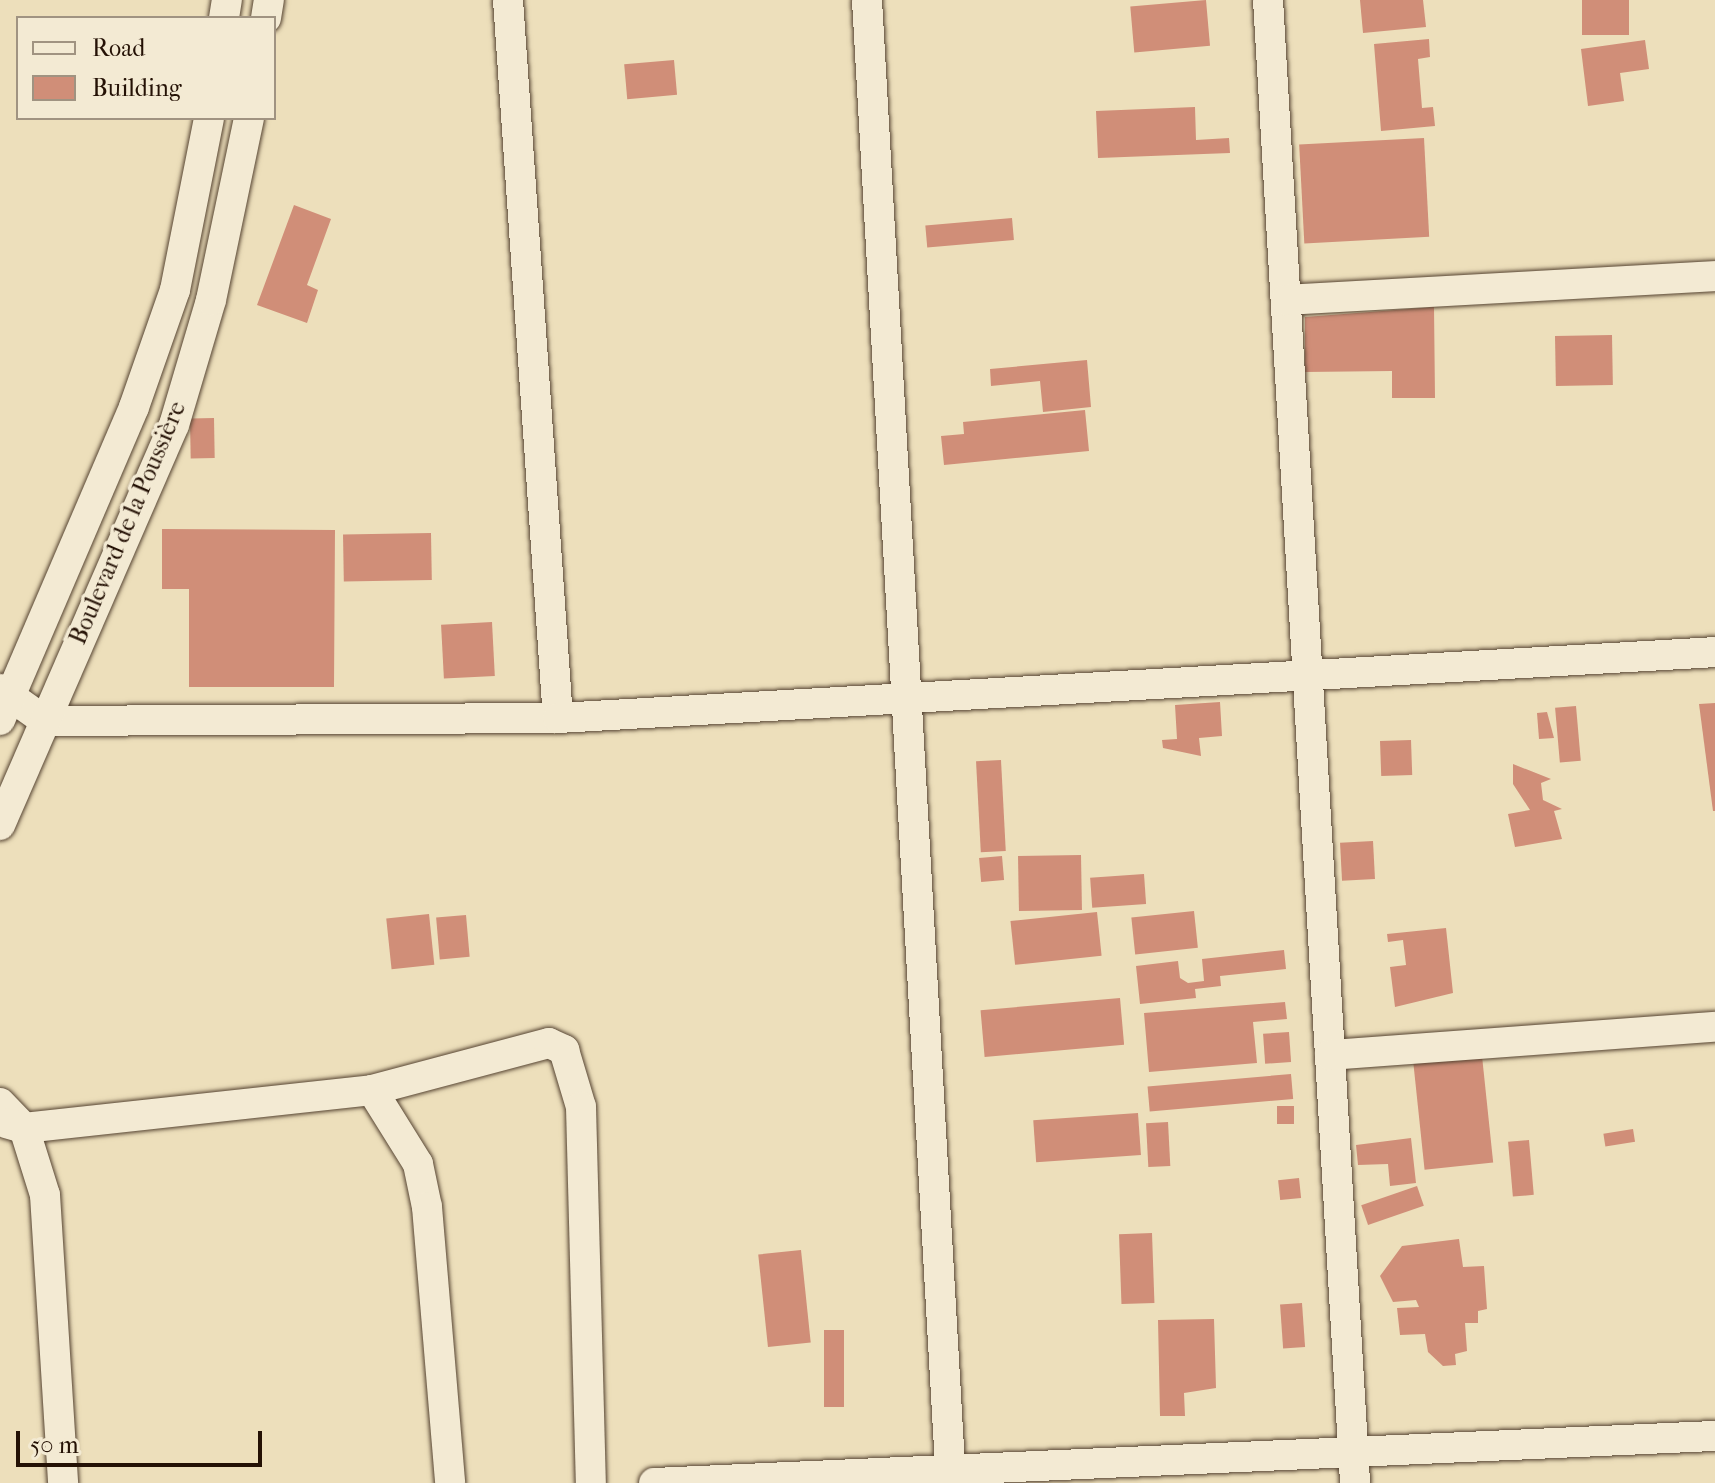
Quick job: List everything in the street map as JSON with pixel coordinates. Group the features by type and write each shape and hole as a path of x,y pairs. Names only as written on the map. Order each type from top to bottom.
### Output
{"street":[{"path":"508,0 558,718"},
{"path":"867,0 951,1477"},
{"path":"1268,0 1355,1483"},
{"name":"Boulevard de la Poussière","path":"0,720 6,690 134,407 175,290 209,120"},
{"name":"Boulevard de la Poussière","path":"0,825 174,425 211,300 249,120"},
{"path":"1286,300 1715,276"},
{"path":"6,690 45,721 558,718 907,699 1308,672 1715,652"},
{"path":"1330,1055 1715,1027"},
{"path":"12,1125 372,1090 549,1043 564,1050 581,1107 591,1483"},
{"path":"372,1090 418,1164 427,1207 450,1483"},
{"path":"0,1103 45,1195 63,1483"},
{"path":"654,1483 951,1477 1353,1447 1715,1436"}],"building":[{"path":"1206,0 1210,46 1134,52 1130,7"},
{"path":"1360,0 1423,0 1426,27 1363,33"},
{"path":"1582,0 1629,0 1629,35 1582,35"},
{"path":"1429,39 1430,57 1418,59 1422,108 1433,107 1435,126 1381,131 1374,44"},
{"path":"1645,40 1649,69 1620,73 1624,101 1588,106 1581,49"},
{"path":"674,60 677,95 627,99 624,64"},
{"path":"1195,107 1196,140 1229,138 1230,153 1098,158 1096,111"},
{"path":"1424,138 1429,237 1304,243 1299,145"},
{"path":"294,205 331,219 307,285 318,290 307,323 257,305"},
{"path":"1012,218 1014,240 927,247 925,226"},
{"path":"1434,307 1435,398 1392,398 1392,371 1305,372 1305,317"},
{"path":"1612,335 1613,385 1556,386 1555,336"},
{"path":"1087,360 1091,407 1043,412 1040,381 991,386 990,369"},
{"path":"1085,410 1089,451 944,465 941,436 964,434 963,422"},
{"path":"190,418 214,418 215,458 191,458"},
{"path":"162,529 335,530 334,687 189,687 189,589 162,589"},
{"path":"431,533 432,580 344,582 343,535"},
{"path":"492,622 495,676 444,679 441,625"},
{"path":"1220,702 1222,736 1199,738 1201,756 1163,748 1162,740 1177,739 1175,705"},
{"path":"1715,703 1715,811 1713,811 1699,704"},
{"path":"1576,706 1581,761 1560,763 1555,708"},
{"path":"1547,712 1554,738 1539,739 1537,713"},
{"path":"1411,740 1412,775 1381,776 1380,741"},
{"path":"1001,760 1006,851 981,852 976,761"},
{"path":"1513,764 1551,779 1541,783 1543,800 1562,809 1554,811 1562,839 1515,847 1508,814 1530,810 1513,784"},
{"path":"1373,841 1375,879 1342,881 1340,843"},
{"path":"1081,855 1082,910 1019,911 1018,856"},
{"path":"1002,856 1004,880 981,882 979,858"},
{"path":"1144,874 1146,904 1092,908 1090,878"},
{"path":"1194,911 1198,948 1135,954 1131,918"},
{"path":"1097,912 1102,956 1015,965 1010,921"},
{"path":"429,914 434,965 392,969 386,918"},
{"path":"466,915 470,957 440,959 436,918"},
{"path":"1446,928 1453,993 1395,1007 1390,967 1406,965 1403,940 1388,942 1387,934"},
{"path":"1284,950 1286,969 1220,976 1221,986 1195,989 1196,998 1140,1004 1136,966 1178,961 1180,978 1188,983 1204,981 1202,959"},
{"path":"1120,998 1124,1045 985,1057 981,1010"},
{"path":"1285,1002 1287,1019 1253,1022 1257,1063 1149,1072 1144,1013"},
{"path":"1289,1032 1291,1062 1265,1064 1263,1034"},
{"path":"1482,1056 1493,1162 1425,1170 1413,1063"},
{"path":"1291,1074 1293,1099 1150,1111 1148,1087"},
{"path":"1277,1106 1294,1106 1294,1124 1277,1124"},
{"path":"1138,1113 1141,1155 1036,1162 1033,1120"},
{"path":"1168,1122 1170,1166 1148,1167 1146,1123"},
{"path":"1633,1129 1635,1142 1605,1147 1603,1134"},
{"path":"1411,1138 1416,1183 1390,1186 1388,1164 1358,1165 1356,1145"},
{"path":"1529,1140 1534,1195 1513,1197 1508,1142"},
{"path":"1299,1178 1301,1198 1280,1200 1278,1180"},
{"path":"1417,1186 1424,1206 1368,1225 1361,1205"},
{"path":"1152,1233 1154,1303 1121,1304 1119,1234"},
{"path":"1459,1239 1463,1267 1484,1266 1487,1309 1478,1311 1478,1323 1465,1323 1467,1351 1455,1354 1456,1365 1443,1366 1428,1352 1425,1334 1400,1335 1397,1308 1419,1307 1416,1300 1393,1302 1380,1276 1402,1246"},
{"path":"801,1250 811,1342 768,1347 758,1254"},
{"path":"1302,1303 1305,1347 1283,1348 1280,1305"},
{"path":"1214,1319 1216,1388 1184,1393 1185,1416 1160,1416 1158,1320"},
{"path":"824,1330 844,1330 844,1407 824,1407"}]}
